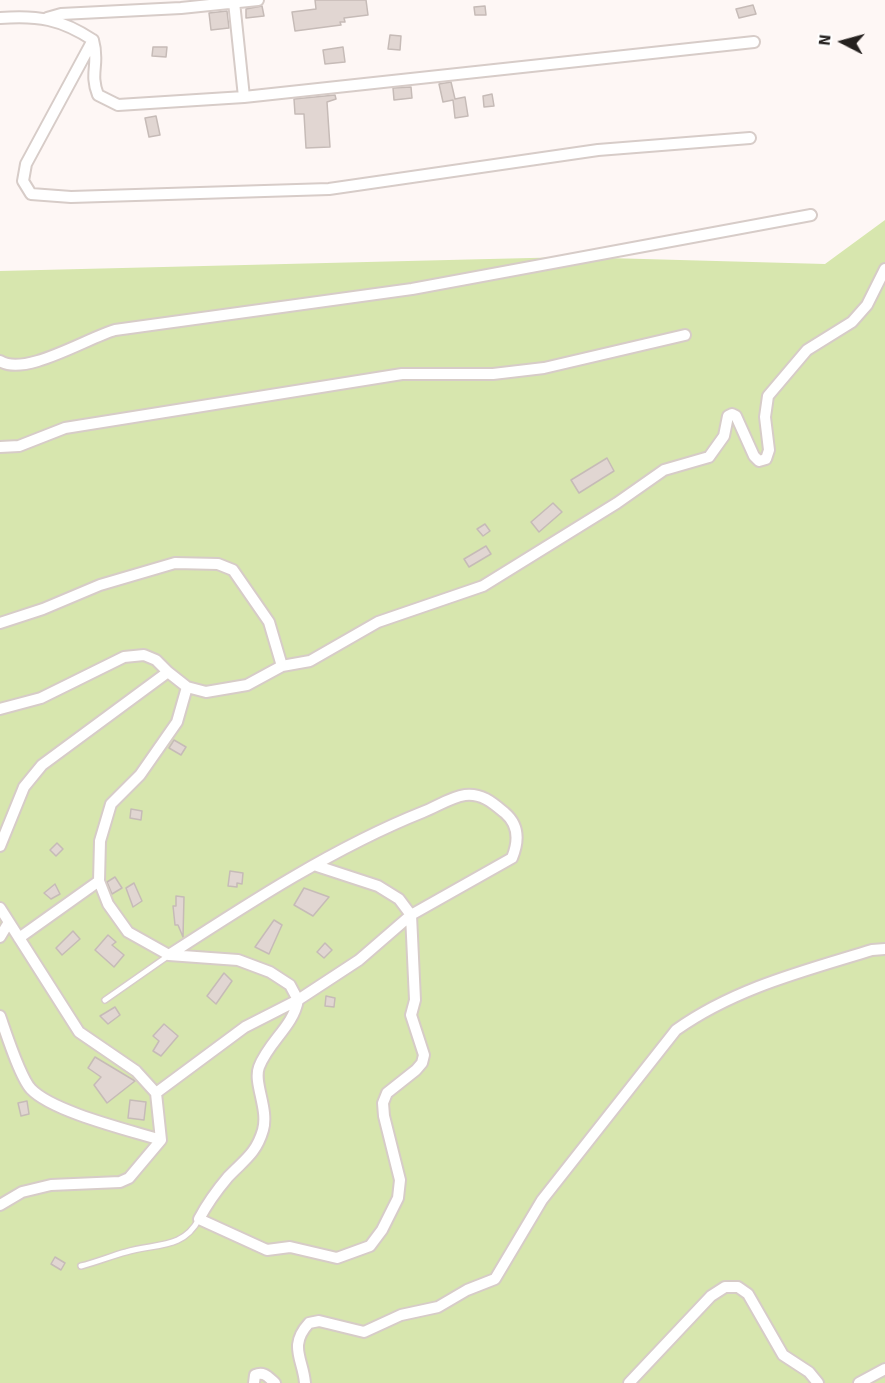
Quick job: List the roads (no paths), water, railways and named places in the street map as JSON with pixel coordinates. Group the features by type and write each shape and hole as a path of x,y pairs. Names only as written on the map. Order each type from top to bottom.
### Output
{"street":[{"path":"44,19 61,14 181,8 258,0"},
{"path":"234,2 244,96"},
{"path":"0,18 44,19 65,23 93,40 97,55 92,80 98,95 118,105 244,96 754,42"},
{"path":"93,40 26,164 23,181 31,194 71,197 329,189 598,150 750,138"},
{"path":"0,361 11,366 23,365 54,356 93,336 115,330 412,289 810,215"},
{"path":"0,709 41,698 124,657 144,656 156,660 187,687 206,692 247,685 282,666 310,661 378,622 483,586 617,503 664,470 709,457 724,436 728,416 732,414 754,456 759,461 766,459 769,450 765,417 768,396 807,350 852,322 867,305 885,269"},
{"path":"0,447 19,446 65,428 402,374 492,374 544,368 685,335"},
{"path":"0,623 43,609 100,585 175,563 218,564 233,570 269,622 282,666"},
{"path":"0,846 24,787 42,765 168,672"},
{"path":"187,687 177,722 140,775 111,804 100,841 99,881 108,904 128,932 170,955 238,960 270,972 290,985 298,1000 292,1020 273,1040 258,1072 264,1102 264,1127 257,1149 228,1178 199,1219 267,1250 290,1247 328,1258 348,1256 370,1246 382,1230 398,1198 400,1180 384,1116 383,1103 387,1093 416,1070 424,1055 411,1015 415,1000 411,915 399,898 378,886 317,866"},
{"path":"156,1093 245,1028 298,1000 359,960 411,915 512,858 516,847 514,820 493,802 480,796 457,797 366,837 248,904 170,955"},
{"path":"19,938 99,881"},
{"path":"0,908 79,1032 136,1071 156,1093 161,1140 129,1178 120,1182 51,1185 22,1192 0,1205"},
{"path":"0,937 9,922"},
{"path":"305,1383 298,1361 298,1344 303,1329 309,1323 319,1321 364,1332 402,1315 438,1307 467,1290 495,1279 542,1200 676,1030 700,1013 749,988 873,950 885,950"},
{"path":"0,1016 30,1088 44,1099 68,1110 161,1140"},
{"path":"629,1383 711,1296 725,1287 738,1287 748,1294 783,1355 809,1372 818,1383"},
{"path":"859,1383 885,1370"},
{"path":"254,1383 255,1375 260,1373 266,1374 275,1383"}],"lane":[{"path":"105,1000 170,955"},
{"path":"81,1266 128,1251 170,1244 194,1228 199,1219"}]}
